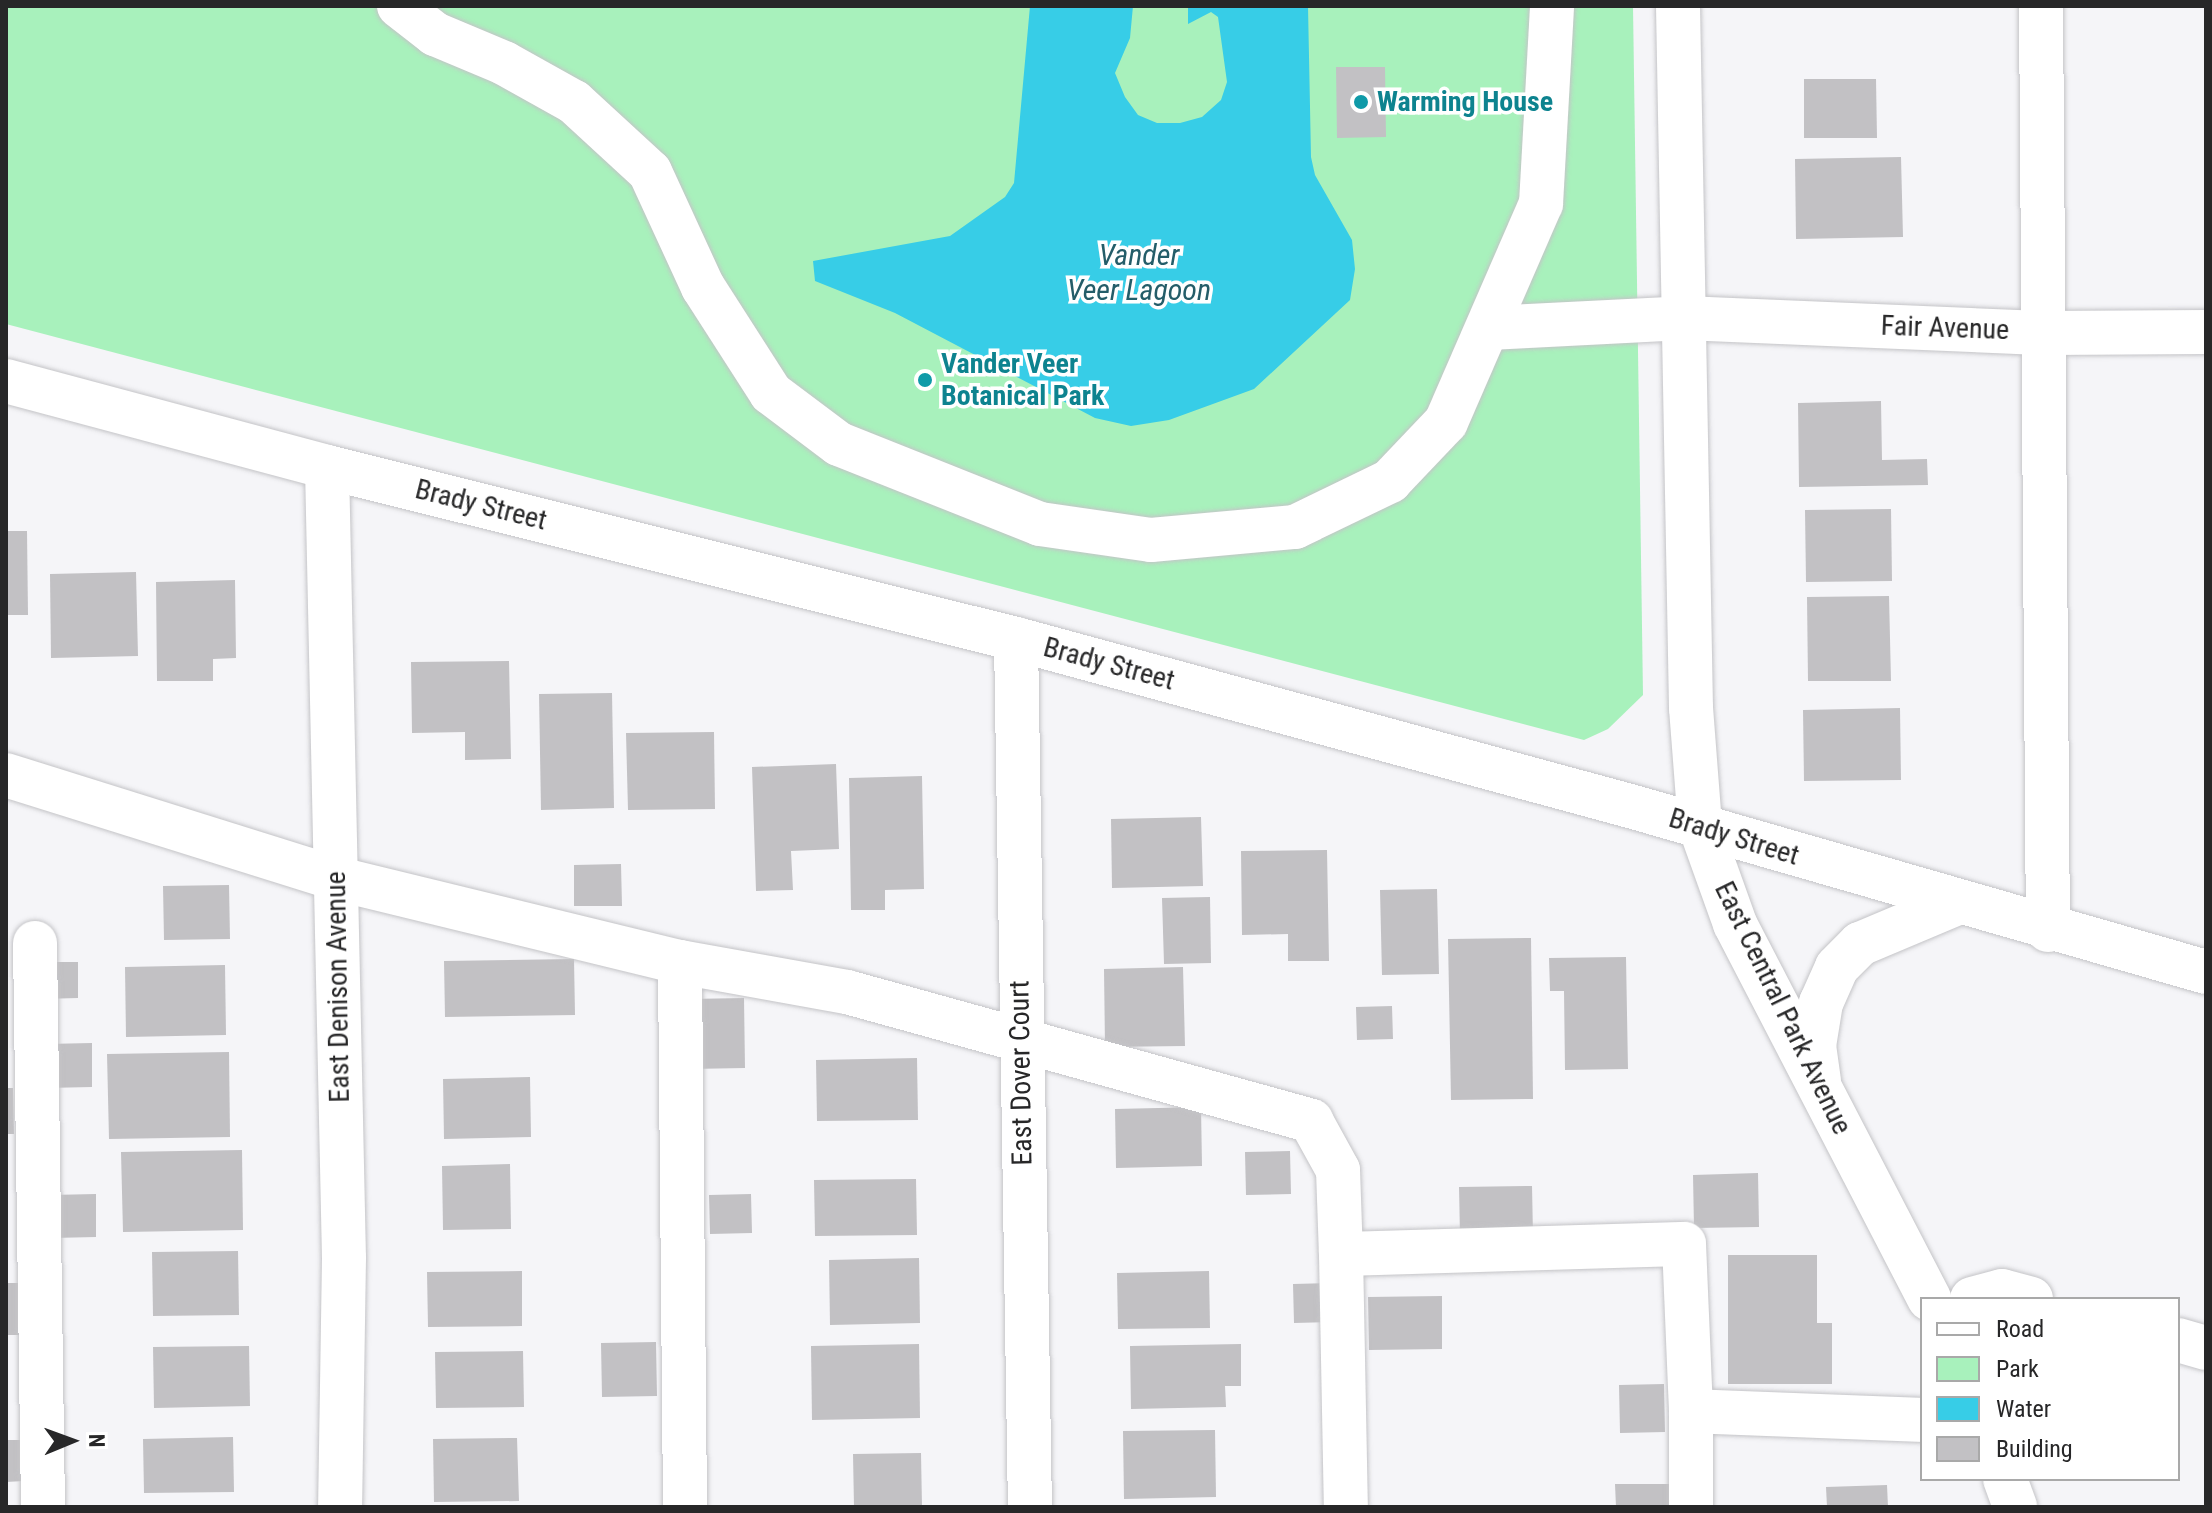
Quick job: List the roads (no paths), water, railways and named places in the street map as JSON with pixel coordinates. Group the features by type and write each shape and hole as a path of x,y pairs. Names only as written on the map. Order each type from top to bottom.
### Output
{"main road":[{"path":"399,6 435,34 504,63 574,102 650,172 703,287 771,393 839,444 1040,524 1151,540 1295,527 1390,481 1446,422 1541,204 1552,6"},
{"name":"East Central Park Avenue","path":"1678,6 1691,708 1700,826 1735,924 1928,1297"},
{"path":"2041,6 2047,333 2048,930"},
{"name":"Fair Avenue","path":"1489,328 1684,318 2047,333 2206,332"},
{"name":"Brady Street","path":"6,381 327,467 1016,639 1700,826 2048,930 2206,972"},
{"name":"East Denison Avenue","path":"327,467 344,1258 340,1507"},
{"name":"East Dover Court","path":"1016,639 1020,1037 1030,1507"},
{"path":"6,775 335,878 680,962 847,992 1020,1037 1311,1121 1338,1170 1346,1507"},
{"path":"1821,1092 1814,1046 1821,1003 1837,967 1860,944 1957,903"},
{"path":"35,943 43,1507"},
{"path":"680,962 685,1507"},
{"path":"1341,1254 1684,1244 1691,1411 1691,1507"},
{"path":"1980,1297 2002,1291 2024,1297"},
{"path":"2180,1341 2206,1348"},
{"path":"1691,1411 1920,1420"},
{"path":"2006,1481 2015,1507"}],"water":[{"name":"Vander Veer Lagoon","path":"1030,6 1133,6 1130,38 1115,73 1125,97 1138,115 1157,123 1180,123 1202,117 1221,100 1227,82 1218,17 1211,12 1188,24 1188,6 1308,6 1311,157 1315,175 1352,240 1355,269 1350,300 1254,389 1169,420 1131,426 1095,418 895,313 815,281 813,261 950,236 1005,197 1014,183"}],"place":[{"name":"Warming House","path":"1361,102"},
{"name":"Vander Veer Botanical Park","path":"925,380"}]}
